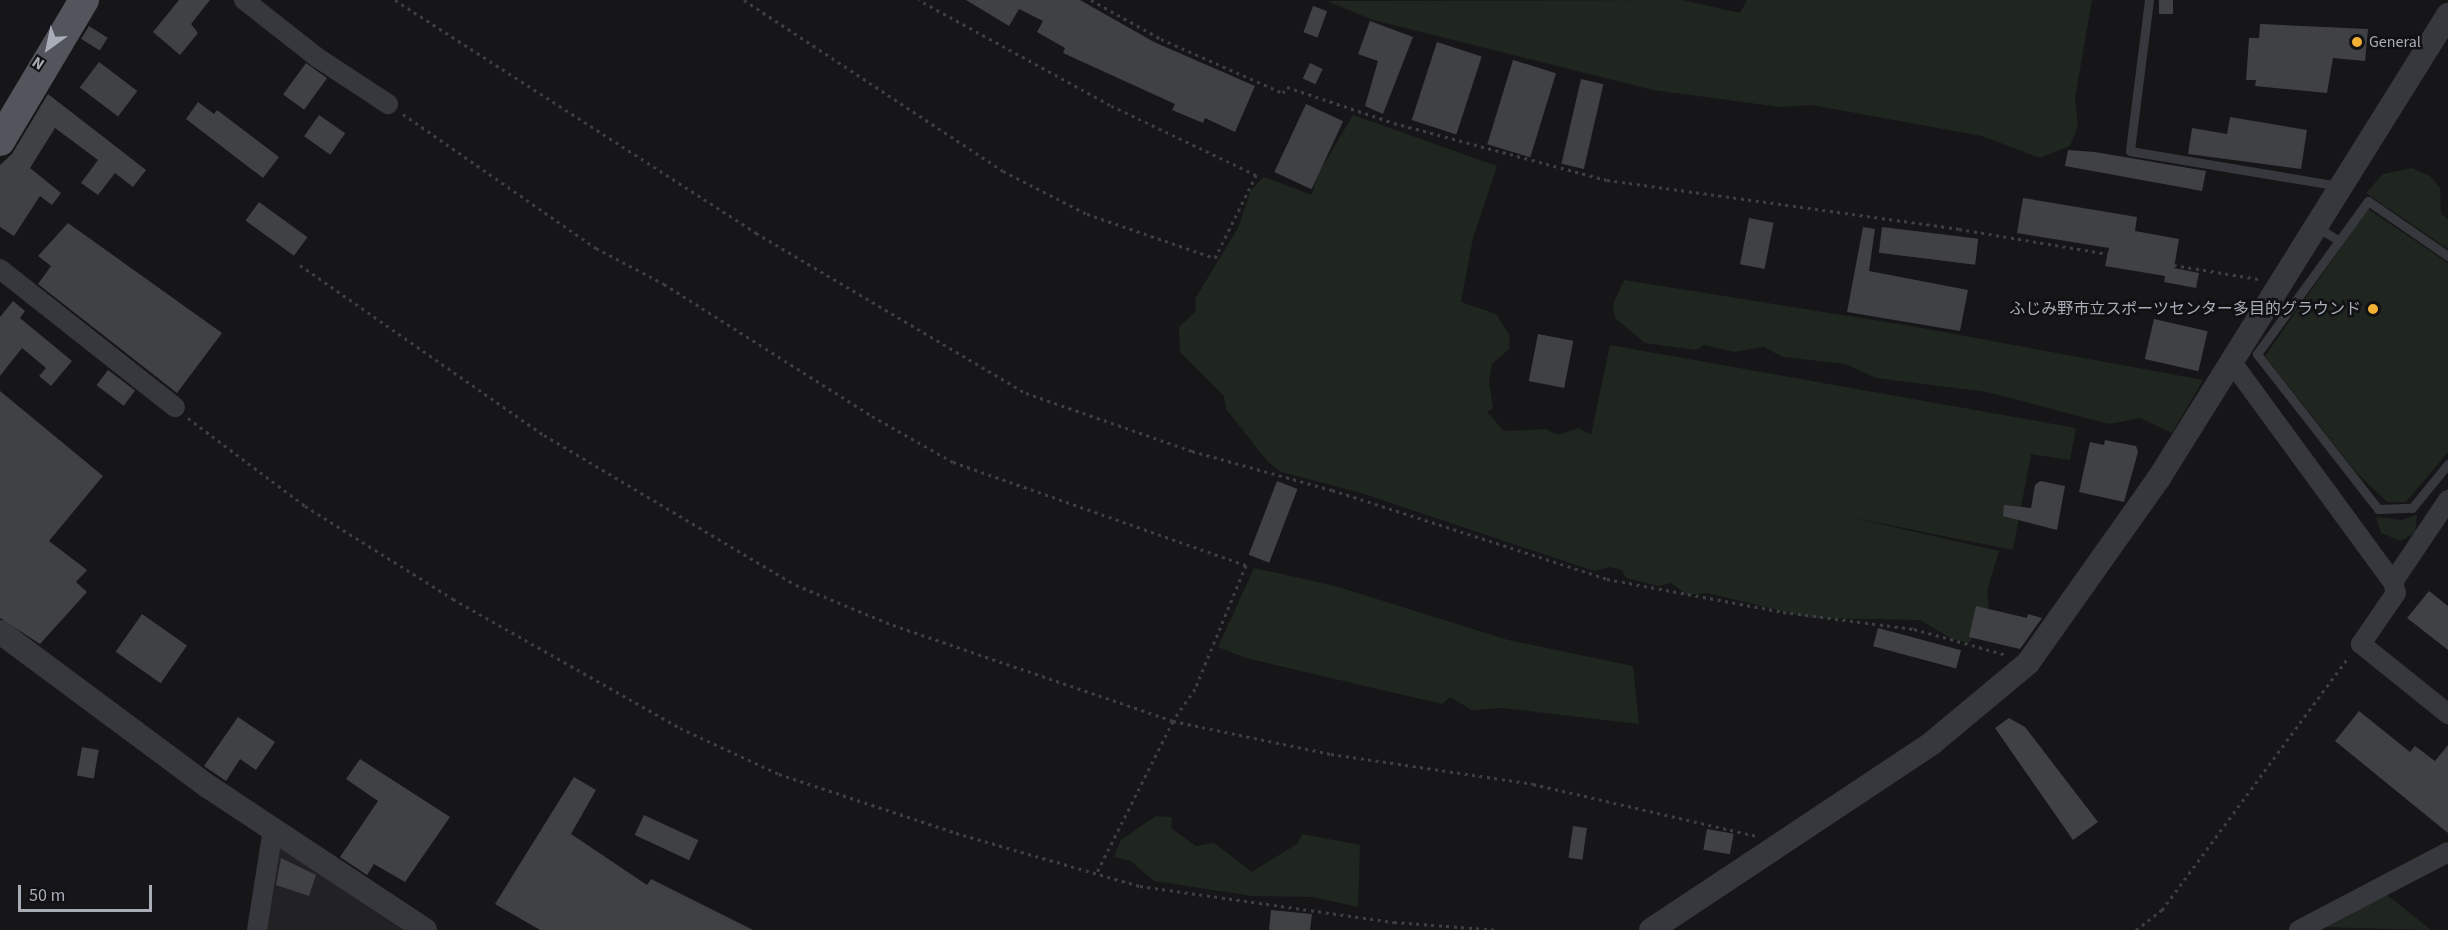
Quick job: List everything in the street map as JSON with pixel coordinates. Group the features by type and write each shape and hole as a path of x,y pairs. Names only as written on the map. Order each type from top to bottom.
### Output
{"main road":[{"path":"0,141 84,0"}],"street":[{"path":"244,0 318,58 388,104"},
{"path":"1651,930 1932,743 2028,663 2153,488 2278,283 2448,15"},
{"path":"0,269 175,407"},
{"path":"2231,361 2393,582 2396,593 2361,644 2448,714"},
{"path":"2393,582 2448,500"},
{"path":"0,632 209,787 424,930"},
{"path":"256,930 273,828"},
{"path":"2299,930 2448,852"}],"lane":[{"path":"2149,0 2130,151 2340,186"},
{"path":"2448,256 2368,201 2257,354 2378,509 2412,508 2448,464"},
{"path":"2315,225 2339,241"}],"path":[{"path":"395,0 756,233 1026,393 1192,451 1332,490 1607,579 1783,612 1914,629 1985,651"},
{"path":"744,0 1003,171 1087,214 1215,258 1256,176 1110,105 919,0"},
{"path":"1091,0 1161,39 1283,93 1287,87 1394,123 1607,180 1971,231 2278,283"},
{"path":"388,104 596,248 664,284 872,417 952,462 1246,565 1195,689 1173,721 1097,872"},
{"path":"300,265 544,435 796,585 893,625 1173,721 1331,754 1533,784 1785,842"},
{"path":"175,407 305,506 383,557 680,728 818,787 956,833 1140,886 1258,904 1499,930"},
{"path":"2136,930 2162,910 2361,644"}],"shaded area":[{"path":"1682,0 1740,13 1747,0 2092,0 2075,98 2078,126 2070,146 2040,158 1982,136 1812,105 1780,107 1653,90 1373,20 1327,1"},
{"path":"1353,115 1497,166 1473,238 1461,302 1496,314 1510,336 1509,349 1492,364 1489,382 1493,408 1487,412 1504,431 1546,429 1558,435 1579,428 1591,435 1610,345 2076,428 2070,460 2031,454 2013,550 1849,517 1999,551 1987,591 1989,608 1969,643 1954,640 1920,620 1811,618 1707,593 1687,595 1671,583 1659,586 1626,578 1622,570 1610,567 1594,571 1358,492 1281,472 1268,462 1226,409 1224,396 1180,352 1179,327 1196,311 1195,299 1238,228 1251,190 1264,177 1312,195 1317,176"},
{"path":"2412,168 2430,176 2440,188 2441,214 2448,219 2448,249 2366,193 2383,174"},
{"name":"ふじみ野市⽴スポーツセンター多⽬的グラウンド","path":"2368,209 2448,263 2448,452 2406,502 2387,502 2355,471 2265,356"},
{"path":"1624,280 1911,326 2203,380 2172,433 2140,418 2109,424 1987,392 1876,378 1846,364 1783,357 1764,347 1734,352 1704,345 1696,350 1645,343 1615,318 1613,304"},
{"path":"2417,515 2415,532 2401,541 2381,533 2376,517 2402,520"},
{"path":"1254,568 1335,586 1508,640 1633,666 1639,724 1502,708 1472,710 1450,697 1442,704 1246,658 1218,647"},
{"path":"1156,816 1172,817 1171,828 1196,846 1214,843 1252,872 1297,844 1302,834 1360,845 1358,907 1313,897 1252,896 1154,881 1131,861 1114,857 1121,840"},
{"path":"280,847 402,930 260,930 273,851"},
{"path":"2386,894 2431,930 2320,927"}],"building":[{"path":"179,0 210,0 191,24 198,33 180,55 153,32"},
{"path":"966,0 1080,0 1154,42 1255,86 1235,132 1205,118 1203,123 1172,110 1175,104 1063,53 1065,48 1037,32 1043,21 1019,9 1009,26"},
{"path":"2159,0 2173,0 2173,14 2159,14"},
{"path":"1313,6 1327,11 1318,37 1303,32"},
{"path":"1370,21 1413,37 1383,114 1365,106 1378,61 1358,54"},
{"path":"2260,24 2368,29 2365,61 2333,58 2327,93 2255,86 2256,80 2246,80 2249,38 2259,38"},
{"path":"89,26 108,38 100,50 81,39"},
{"path":"1437,42 1482,57 1456,135 1412,120"},
{"path":"1513,60 1556,73 1530,157 1487,144"},
{"path":"99,62 137,91 118,116 80,88"},
{"path":"306,63 327,78 304,110 283,95"},
{"path":"1310,63 1323,69 1316,84 1303,78"},
{"path":"1581,79 1603,84 1584,169 1561,164"},
{"path":"48,94 146,170 133,187 115,173 98,195 81,183 98,160 55,128 30,168 61,193 52,205 40,196 14,236 0,227 0,165 12,154"},
{"path":"198,102 214,114 217,110 279,157 263,178 186,119"},
{"path":"1306,104 1343,121 1311,189 1274,172"},
{"path":"319,115 345,133 330,155 304,136"},
{"path":"2230,117 2307,130 2301,169 2188,154 2192,128 2227,134"},
{"path":"2068,150 2095,152 2206,171 2202,191 2065,166"},
{"path":"2023,198 2137,217 2135,231 2179,239 2174,268 2199,273 2196,288 2164,282 2165,276 2105,266 2109,248 2017,233"},
{"path":"259,202 308,237 294,256 245,221"},
{"path":"1749,218 1774,223 1765,269 1740,264"},
{"path":"68,223 222,333 177,393 38,284 51,266 38,256"},
{"path":"1863,227 1875,229 1869,271 1968,290 1960,331 1847,312"},
{"path":"1882,227 1978,239 1975,265 1879,253"},
{"path":"13,301 25,311 20,318 72,361 51,386 39,376 46,368 22,348 0,376 0,317"},
{"path":"2154,319 2208,331 2198,371 2145,359"},
{"path":"1538,334 1573,341 1564,388 1529,381"},
{"path":"108,370 135,390 124,406 97,385"},
{"path":"0,391 103,476 49,541 87,570 76,582 87,592 40,644 0,618"},
{"path":"2105,440 2136,446 2138,452 2124,502 2079,492 2090,442 2104,445"},
{"path":"1277,481 1298,489 1269,563 1249,555"},
{"path":"2040,481 2065,486 2057,530 2003,516 2004,505 2031,508 2035,485"},
{"path":"2429,591 2448,606 2448,650 2407,618"},
{"path":"1976,606 2027,618 2028,614 2042,618 2020,649 1969,637"},
{"path":"142,614 187,646 161,683 116,652"},
{"path":"1878,628 1961,650 1956,669 1873,646"},
{"path":"2359,711 2410,752 2415,746 2435,761 2448,745 2448,833 2335,741"},
{"path":"238,717 275,742 256,770 240,759 226,781 204,766"},
{"path":"2009,718 2025,727 2098,822 2073,840 1995,728"},
{"path":"82,747 99,750 94,779 77,776"},
{"path":"360,759 450,817 405,882 374,864 367,875 340,857 378,801 346,779"},
{"path":"574,777 596,790 571,834 647,885 651,879 753,930 540,930 495,904"},
{"path":"644,815 698,840 689,860 635,835"},
{"path":"1573,826 1587,828 1582,860 1569,858"},
{"path":"1707,829 1734,834 1730,854 1703,850"},
{"path":"281,858 316,875 309,896 276,885"},
{"path":"1271,910 1312,914 1310,930 1269,930"}],"place":[{"name":"General","path":"2357,42"},
{"name":"ふじみ野市⽴スポーツセンター多⽬的グラウンド","path":"2373,309"}]}
